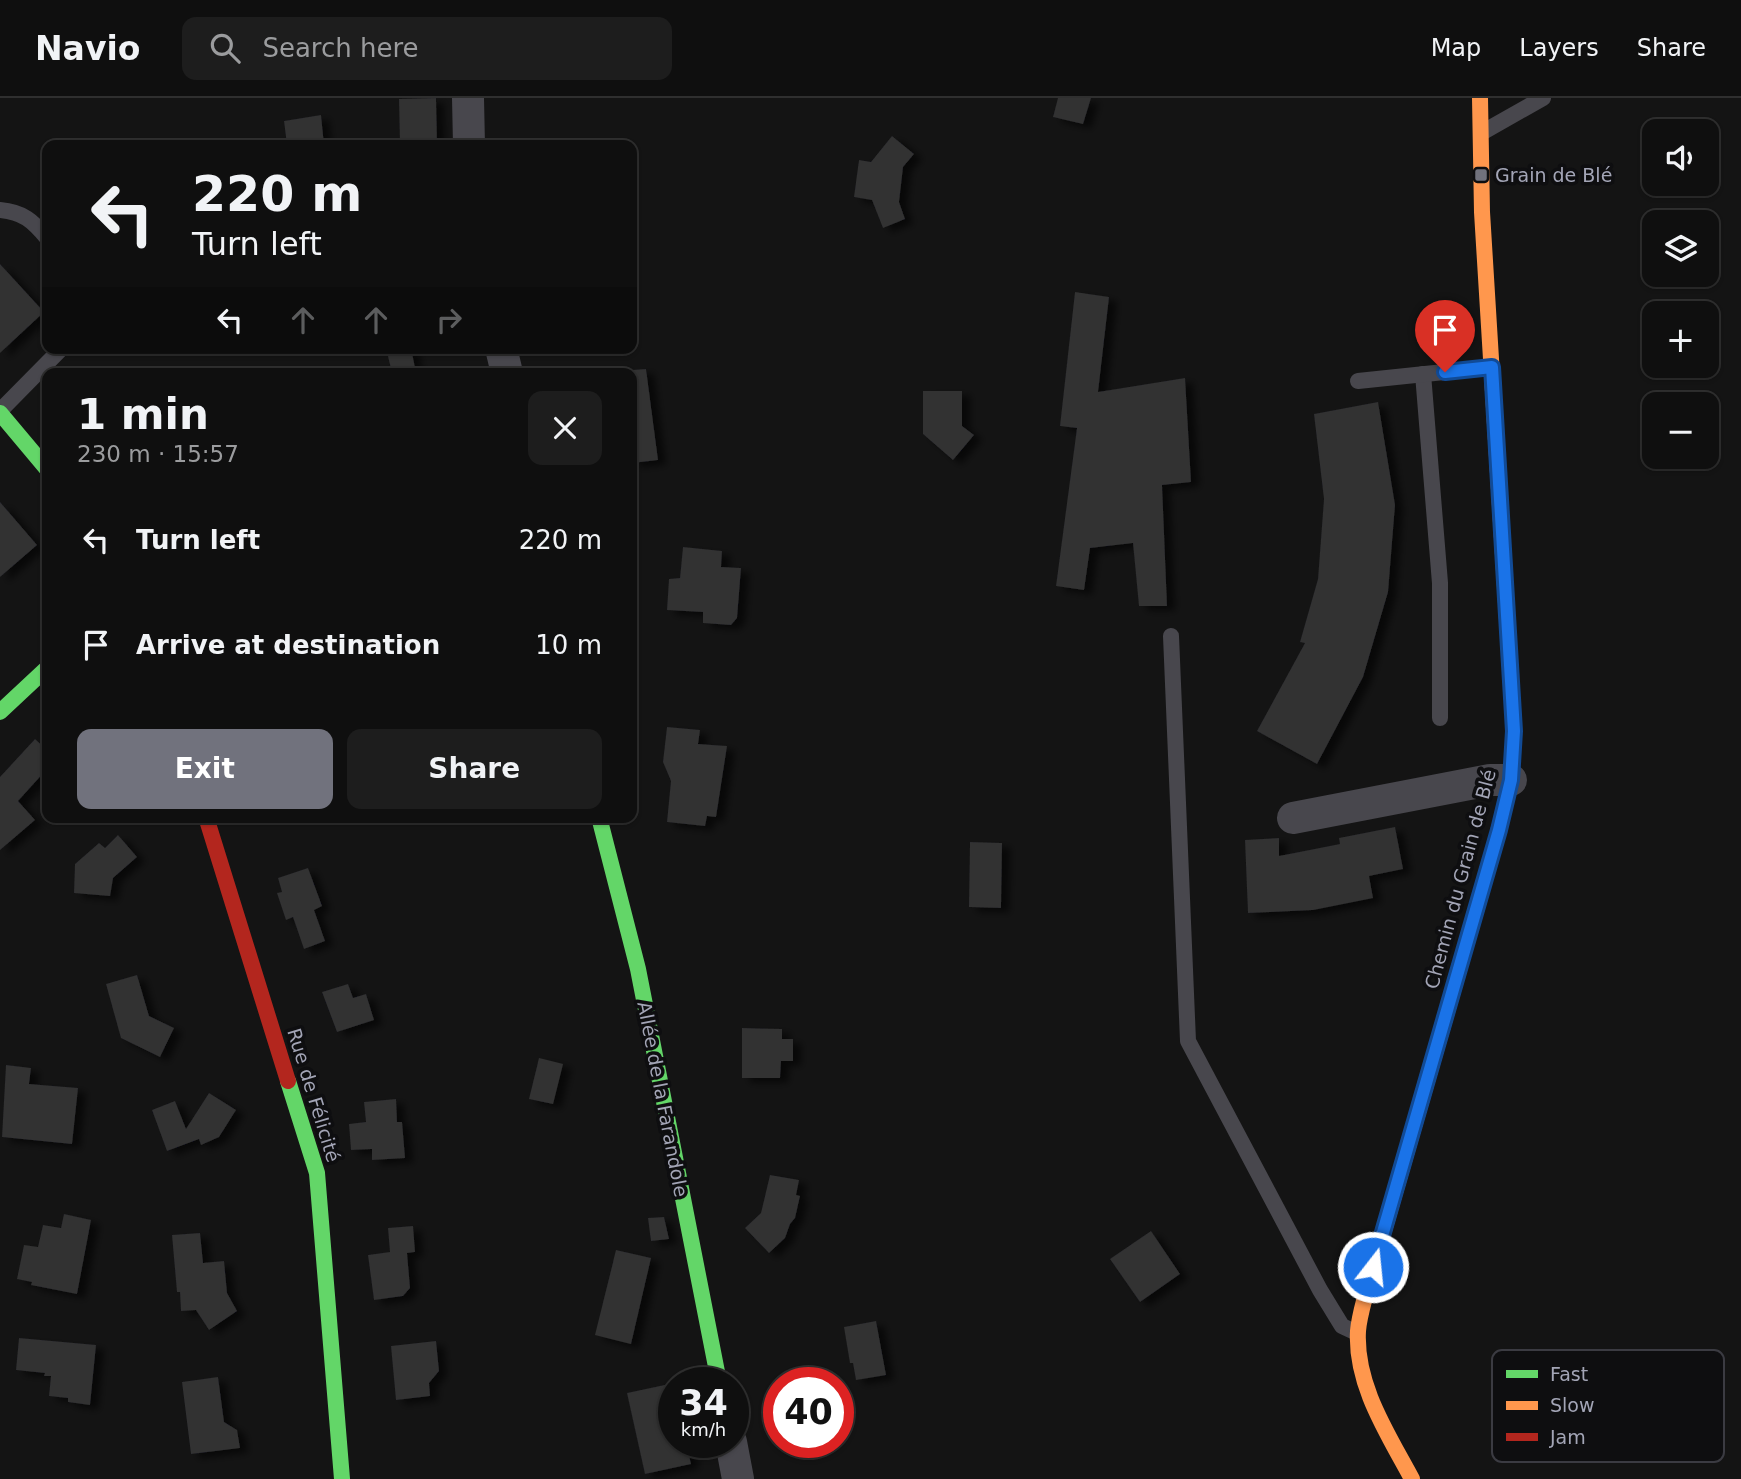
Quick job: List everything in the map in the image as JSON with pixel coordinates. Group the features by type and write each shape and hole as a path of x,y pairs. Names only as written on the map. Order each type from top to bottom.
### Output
{"street":[{"path":"468,98 469,140"},
{"name":"Chemin du Grain de Blé","path":"1412,1479 1371,1401 1360,1370 1357,1333 1366,1293 1499,830 1511,780 1514,731 1482,212 1480,98"},
{"path":"0,412 42,463"},
{"path":"0,712 42,673"},
{"path":"1293,818 1490,780 1511,780"},
{"name":"Rue de Félicité","path":"208,823 317,1173 342,1479"},
{"name":"Allée de la Farandole","path":"600,823 638,969 716,1367"},
{"path":"734,1458 738,1479"}],"lane":[{"path":"1480,133 1543,98"},
{"path":"0,210 16,211 42,232"},
{"path":"43,368 56,354"},
{"path":"1357,381 1492,367"},
{"path":"0,412 42,369"},
{"path":"1423,374 1440,583 1440,718"},
{"path":"1171,636 1188,1041 1320,1290 1342,1326 1357,1333"}],"building":[{"path":"436,98 437,140 400,140 399,99"},
{"path":"1058,98 1091,98 1083,124 1053,117"},
{"path":"321,115 324,140 286,140 284,121"},
{"path":"892,136 914,154 903,167 899,202 905,219 883,228 872,200 854,197 859,160 871,162"},
{"path":"0,264 42,310 42,314 0,353"},
{"path":"1075,292 1109,297 1098,392 1185,378 1191,482 1162,485 1167,606 1139,606 1133,543 1090,548 1084,590 1056,586 1077,428 1060,426"},
{"path":"387,354 412,354 415,368 391,368"},
{"path":"646,369 658,460 637,462 637,370"},
{"path":"923,391 962,391 962,426 974,435 953,460 923,434"},
{"path":"1378,402 1395,505 1388,592 1363,677 1317,764 1257,731 1305,643 1300,642 1318,579 1324,499 1314,414"},
{"path":"0,502 37,545 0,577"},
{"path":"683,547 722,551 721,567 741,568 737,618 731,625 703,623 703,612 667,610 669,579 680,578"},
{"path":"667,727 700,730 698,744 727,746 716,817 707,816 705,826 667,822 671,781 663,762"},
{"path":"35,739 42,745 42,775 18,801 35,820 0,850 0,777"},
{"path":"1395,827 1403,869 1369,876 1373,898 1313,910 1248,913 1245,840 1279,838 1279,856 1340,844 1339,838"},
{"path":"118,835 137,857 113,878 110,896 74,893 75,864 99,843 105,848"},
{"path":"970,842 1002,843 1001,908 969,907"},
{"path":"308,868 322,906 314,910 325,941 304,949 293,917 286,920 277,893 282,892 278,878"},
{"path":"137,975 149,1016 174,1028 160,1057 121,1038 106,984"},
{"path":"348,984 353,998 366,994 374,1020 337,1032 322,992"},
{"path":"742,1028 782,1029 782,1039 793,1039 793,1061 781,1061 780,1078 742,1078"},
{"path":"539,1058 563,1064 553,1104 529,1099"},
{"path":"6,1065 31,1068 29,1084 78,1088 72,1144 2,1137"},
{"path":"209,1093 236,1110 219,1137 201,1145 199,1139 167,1151 152,1110 175,1101 186,1129"},
{"path":"396,1099 397,1122 402,1122 405,1158 372,1160 372,1149 351,1150 349,1124 366,1122 364,1102"},
{"path":"770,1175 799,1180 796,1195 800,1196 795,1218 785,1238 769,1253 745,1228 761,1213"},
{"path":"64,1214 91,1220 77,1294 31,1285 32,1282 17,1279 24,1245 38,1247 43,1225 61,1228"},
{"path":"664,1217 669,1239 651,1241 648,1218"},
{"path":"413,1226 415,1252 407,1253 410,1288 403,1296 374,1300 368,1255 390,1252 388,1228"},
{"path":"1151,1231 1180,1274 1140,1302 1110,1259"},
{"path":"200,1233 203,1263 224,1261 227,1293 237,1311 209,1330 196,1310 181,1311 180,1292 177,1292 172,1235"},
{"path":"616,1250 651,1258 631,1344 595,1335"},
{"path":"876,1321 886,1375 856,1380 844,1327"},
{"path":"19,1338 96,1345 90,1405 68,1402 68,1398 49,1396 51,1376 44,1376 45,1373 16,1370"},
{"path":"436,1341 439,1371 429,1383 430,1396 396,1400 391,1346"},
{"path":"218,1377 224,1422 237,1430 240,1448 191,1454 182,1382"},
{"path":"658,1386 658,1458 690,1458 691,1464 645,1474 627,1393"}],"traffic: fast":[{"path":"0,413 42,463"},
{"path":"1446,1015 1511,780 1514,731 1503,555"},
{"path":"0,712 42,673"},
{"path":"601,823 638,969 716,1367"},
{"path":"288,1081 317,1173 342,1479"}],"traffic: slow":[{"path":"1480,98 1482,212 1503,555"},
{"path":"1412,1479 1367,1390 1358,1351 1358,1331 1366,1293 1446,1015"}],"traffic: jam":[{"path":"208,823 288,1081"}],"place":[{"name":"Grain de Blé","path":"1481,175"}],"route":[{"path":"1373,1267 1511,780 1514,731 1492,367 1445,372"}]}
